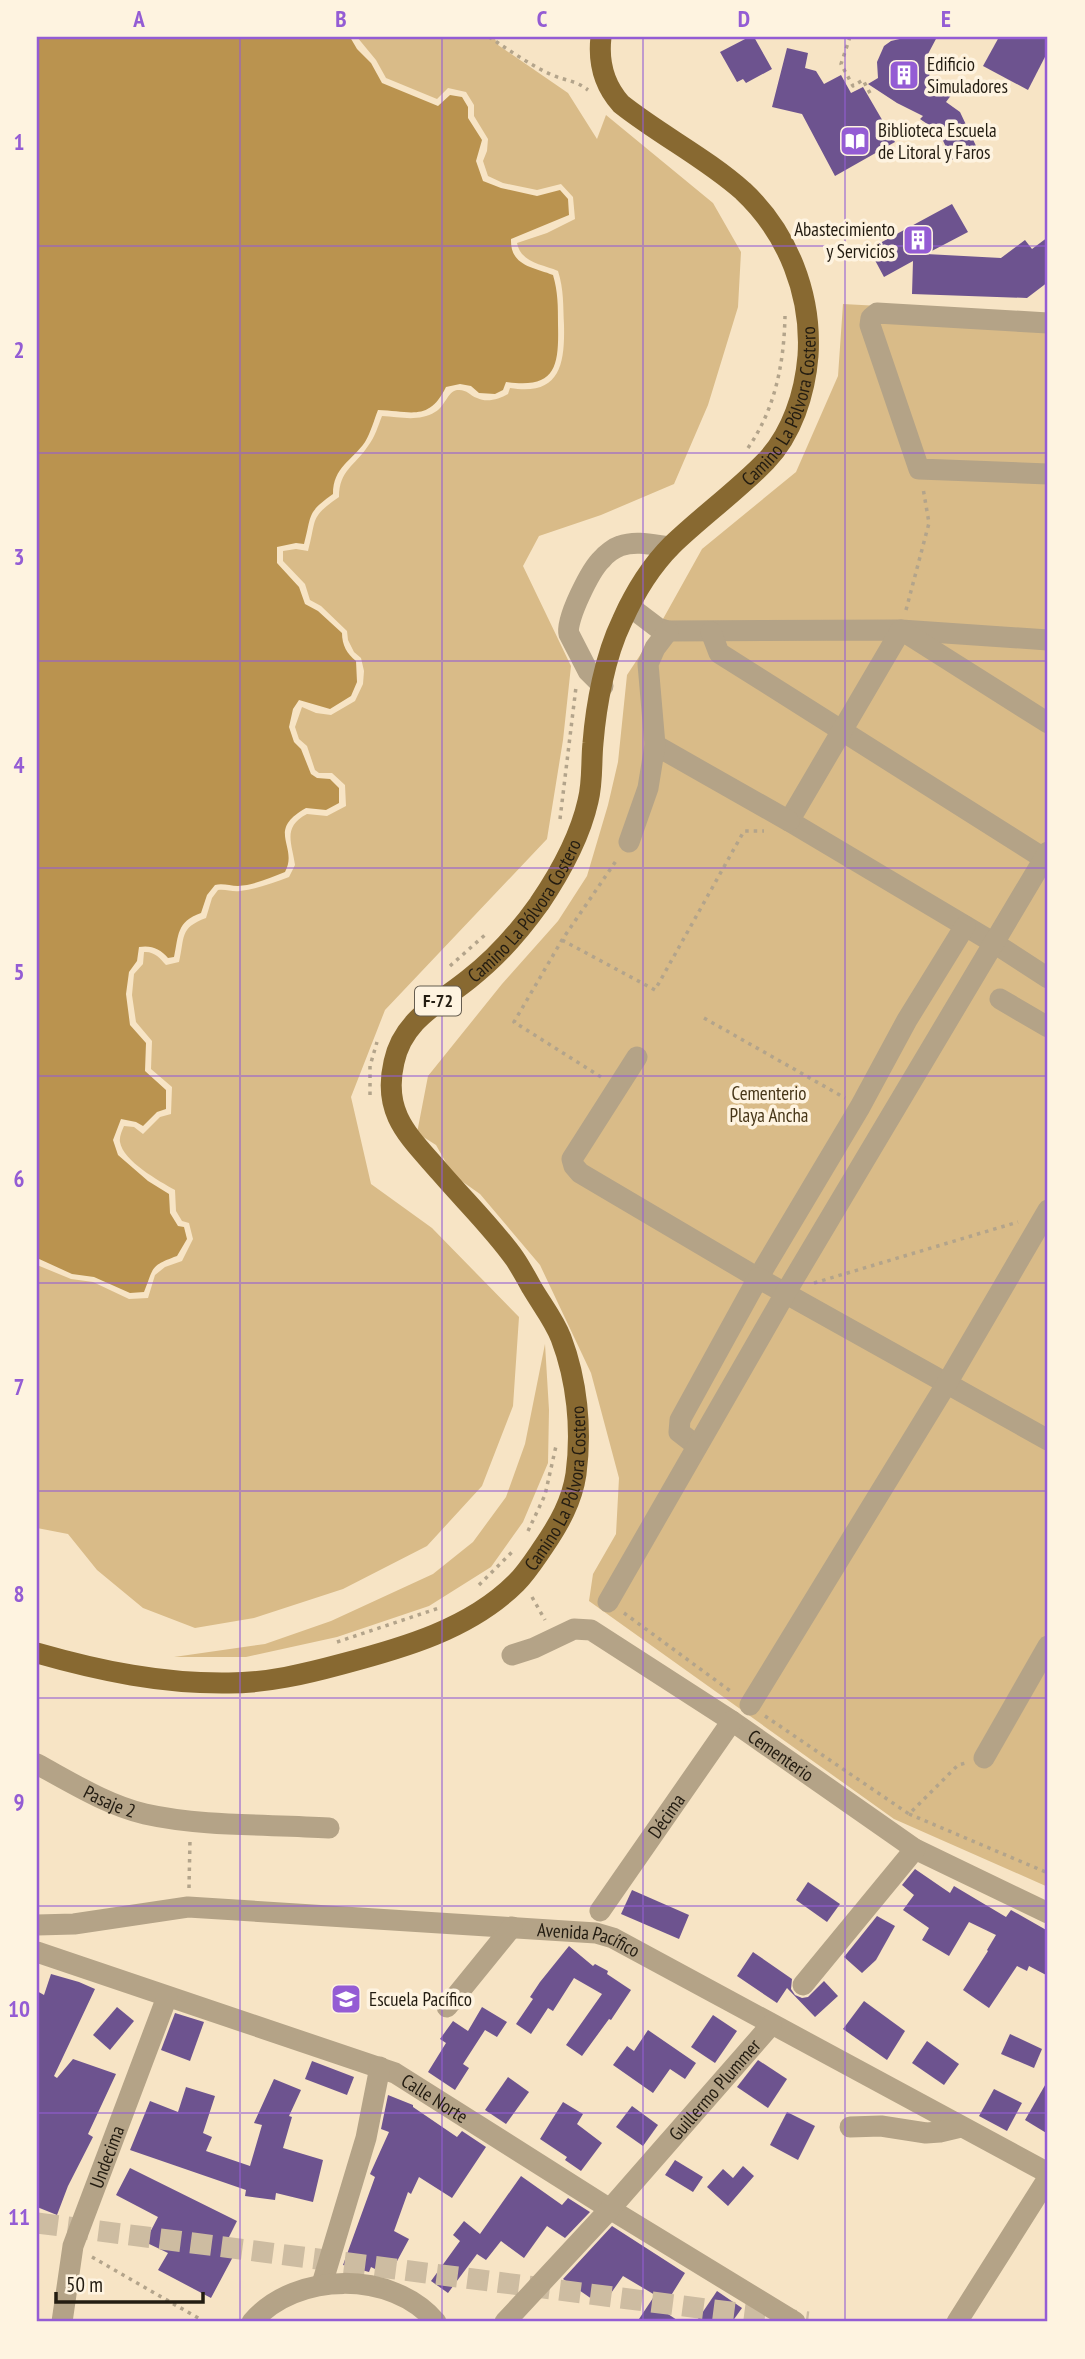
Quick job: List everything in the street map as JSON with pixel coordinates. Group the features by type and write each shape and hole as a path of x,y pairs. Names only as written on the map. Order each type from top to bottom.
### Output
{"main road":[{"name":"Camino La Pólvora Costero","path":"37,1653 147,1679 231,1683 275,1679 369,1657 435,1635 466,1621 496,1601 521,1578 549,1539 568,1505 576,1479 578,1413 569,1365 555,1326 515,1258 407,1137 395,1109 391,1080 397,1051 411,1026 431,1006 493,958 527,920 559,872 576,837 589,800 592,744 612,640 641,586 670,547 771,456 790,426 798,406 807,363 807,320 797,273 775,229 761,210 725,177 621,104 604,77 599,52 601,37"}],"street":[{"path":"1048,323 877,313 873,315 870,325 919,469 1048,474"},
{"path":"603,686 584,664 568,628 580,596 600,560 618,546 633,543 670,547"},
{"path":"629,606 658,628 668,632 901,630 1048,640"},
{"path":"901,630 1048,723"},
{"path":"789,821 901,630"},
{"path":"629,842 648,788 655,745 648,664 654,648 668,632"},
{"path":"608,1602 786,1292 1047,857 719,653 710,632"},
{"path":"655,745 789,821 1048,978"},
{"path":"697,1446 679,1432 680,1420 758,1278 860,1107 907,1020 965,926"},
{"path":"1000,999 1048,1027"},
{"path":"637,1057 572,1159 580,1173 758,1278 1048,1440"},
{"path":"750,1705 947,1383 1047,1211"},
{"name":"Cementerio","path":"512,1655 574,1629 591,1630 732,1721 915,1849 1048,1913"},
{"path":"985,1758 1048,1646"},
{"name":"Décima","path":"600,1911 732,1721"},
{"name":"Pasaje 2","path":"37,1765 108,1802 145,1813 190,1820 329,1828"},
{"path":"803,1985 915,1849"},
{"name":"Avenida Pacífico","path":"37,1925 74,1924 188,1907 596,1933 613,1938 1048,2176"},
{"path":"37,1949 74,1924"},
{"path":"447,2007 512,1927"},
{"name":"Calle Norte","path":"37,1949 167,1997 395,2073 795,2322"},
{"name":"Undecima","path":"62,2322 73,2246 167,1997"},
{"name":"Guillermo Plummer","path":"505,2322 610,2209 771,2025"},
{"path":"321,2284 366,2138 380,2067"},
{"path":"850,2127 881,2126 926,2133 961,2127"},
{"path":"957,2322 1048,2176"},
{"path":"252,2322 259,2314 288,2295 321,2284 362,2283 401,2295 436,2322"}],"path":[{"path":"489,37 546,72 576,81"},
{"path":"850,37 841,64 853,86 863,80 871,95"},
{"path":"901,630 929,523 919,469"},
{"path":"562,940 655,990 744,831 773,831 789,821"},
{"path":"618,1087 514,1022 562,940 629,842"},
{"path":"704,1018 860,1107"},
{"path":"786,1292 1047,1211"},
{"path":"525,1535 545,1495 557,1434"},
{"path":"472,1590 497,1570 519,1544"},
{"path":"521,1578 555,1637"},
{"path":"608,1602 750,1705 909,1814 1048,1873"},
{"path":"333,1644 444,1606"},
{"path":"909,1814 958,1765 985,1758"},
{"path":"188,1907 190,1820"},
{"path":"73,2246 205,2322"}],"green space":[{"path":"357,37 494,37 498,45 568,93 597,139 606,115 713,203 741,252 738,307 708,405 674,484 601,515 539,536 523,566 571,666 563,740 547,839 385,1010 351,1097 371,1184 432,1228 519,1317 513,1406 482,1486 427,1546 343,1589 254,1618 195,1628 143,1608 97,1570 68,1534 37,1528 37,1265 71,1279 93,1282 129,1299 148,1298 155,1275 165,1267 182,1261 193,1239 189,1223 182,1221 176,1211 175,1190 135,1163 120,1142 124,1126 134,1127 143,1134 160,1117 171,1114 172,1087 151,1069 152,1041 136,1022 132,995 134,974 143,964 144,952 154,954 166,965 179,962 187,930 206,918 212,898 218,890 246,890 289,877 295,865 290,836 294,824 307,814 327,816 346,806 345,785 332,773 319,773 315,770 307,746 299,739 295,727 302,707 331,715 355,701 363,684 361,658 354,652 347,631 321,606 310,600 305,584 283,561 283,551 308,551 318,515 339,497 345,474 370,443 382,416 409,418 429,415 438,410 457,390 489,400 508,394 510,388 539,387 556,375 563,353 563,298 558,271 528,259 519,250 517,243 547,233 575,219 573,197 561,184 537,190 503,183 488,176 483,161 488,139 474,116 474,105 466,92 448,88 437,99 386,78 376,60"},
{"name":"Cementerio Playa Ancha","path":"843,304 1048,315 1048,1887 894,1819 589,1601 593,1574 616,1534 619,1478 591,1373 540,1265 480,1194 453,1175 436,1145 417,1133 428,1076 502,984 558,921 587,876 618,762 627,675 658,628 702,549 796,472 838,376"},
{"path":"545,1344 549,1410 548,1463 523,1522 491,1567 429,1606 337,1637 246,1657 174,1657 265,1644 331,1621 433,1574 473,1542 506,1497 525,1444"}],"shaded area":[{"path":"37,37 350,37 371,63 382,83 438,106 450,95 462,97 468,107 468,118 482,140 476,161 483,181 537,196 560,190 568,199 569,215 511,239 514,255 519,260 553,275 557,299 558,339 551,372 535,382 506,382 503,390 495,394 479,393 471,386 460,384 446,387 433,406 418,412 378,410 365,442 336,477 333,494 311,515 304,544 277,547 277,563 299,587 305,604 318,611 342,633 346,649 356,661 357,682 351,696 330,709 299,700 293,709 289,727 311,774 317,778 330,779 339,788 339,803 326,810 306,808 287,824 285,839 288,863 285,872 244,885 215,885 207,895 201,913 187,921 180,930 174,957 168,958 152,947 139,947 137,961 129,972 126,994 130,1025 146,1043 145,1071 166,1090 166,1109 157,1112 143,1126 121,1119 113,1140 118,1155 148,1181 169,1194 170,1213 178,1226 184,1227 187,1239 177,1256 157,1265 144,1292 130,1293 94,1277 72,1274 37,1258"}],"building":[{"path":"754,37 772,69 746,83 743,79 737,82 720,52"},
{"path":"908,37 937,37 928,54 931,62 929,78 952,94 946,102 960,112 977,148 952,160 939,132 920,119 923,116 868,84 878,78 877,62 884,46 891,41"},
{"path":"999,37 1048,37 1048,51 1028,90 983,66"},
{"path":"787,48 808,53 805,68 816,71 824,84 841,75 851,93 863,87 895,142 835,176 802,114 772,107"},
{"path":"952,204 968,232 926,254 1001,258 1025,240 1032,249 1048,237 1048,282 1027,298 912,294 913,261 884,277 869,249"},
{"path":"915,1869 950,1893 954,1886 1006,1917 1011,1910 1048,1931 1048,1976 1029,1966 1027,1971 1017,1966 989,2008 963,1990 996,1935 969,1922 949,1956 922,1940 929,1928 903,1910 914,1895 902,1885"},
{"path":"808,1882 840,1904 827,1922 796,1900"},
{"path":"632,1890 689,1915 679,1939 621,1914"},
{"path":"877,1916 895,1926 876,1960 862,1973 844,1957"},
{"path":"569,1946 593,1966 595,1964 608,1971 607,1974 631,1990 582,2056 566,2045 602,1994 574,1978 553,2011 548,2008 531,2034 516,2024 533,1999 530,1997 540,1982"},
{"path":"753,1952 792,1979 791,1989 795,1995 808,1997 824,1981 838,1996 815,2017 787,1988 777,2003 737,1976"},
{"path":"51,1974 95,1989 54,2076 57,2078 73,2059 116,2074 88,2134 93,2137 68,2186 57,2215 37,2207 37,1991 44,1995"},
{"path":"864,2001 905,2031 887,2060 843,2029"},
{"path":"117,2007 134,2021 110,2050 93,2035"},
{"path":"482,2007 507,2022 497,2037 485,2030 463,2064 469,2068 455,2090 428,2072 446,2043 440,2039 453,2021 468,2031"},
{"path":"175,2013 204,2022 190,2061 161,2050"},
{"path":"713,2015 737,2031 715,2063 691,2047"},
{"path":"648,2030 696,2063 685,2079 670,2069 653,2093 613,2065 627,2046 634,2051"},
{"path":"1010,2034 1042,2049 1034,2068 1001,2054"},
{"path":"927,2041 959,2064 944,2085 912,2063"},
{"path":"758,2060 787,2079 768,2108 737,2087"},
{"path":"312,2061 354,2077 347,2095 305,2079"},
{"path":"508,2077 529,2092 506,2124 485,2110"},
{"path":"274,2079 301,2090 289,2116 292,2117 283,2148 323,2160 313,2202 276,2193 275,2200 245,2196 246,2190 130,2150 150,2101 178,2112 186,2087 215,2096 203,2133 212,2137 206,2151 250,2166 262,2125 254,2123"},
{"path":"1048,2080 1048,2134 1025,2120"},
{"path":"994,2089 1022,2103 1007,2131 979,2116"},
{"path":"388,2095 413,2105 457,2137 462,2131 486,2147 452,2198 419,2177 411,2194 408,2192 394,2231 409,2239 389,2276 371,2267 369,2272 343,2265 375,2177 370,2174 389,2132 381,2129"},
{"path":"563,2102 583,2114 577,2124 602,2143 581,2171 565,2160 567,2157 540,2139"},
{"path":"632,2106 658,2125 643,2146 616,2127"},
{"path":"787,2112 815,2126 798,2160 770,2145"},
{"path":"675,2160 703,2177 693,2192 665,2175"},
{"path":"743,2166 754,2176 728,2206 707,2187 723,2169 733,2178"},
{"path":"130,2168 237,2221 224,2247 235,2253 211,2298 158,2270 168,2253 145,2242 158,2217 116,2195"},
{"path":"521,2176 562,2205 568,2198 590,2212 565,2238 547,2226 524,2258 501,2241 486,2260 477,2254 448,2293 431,2281 460,2241 453,2235 464,2221 480,2234"},
{"path":"612,2226 685,2273 662,2310 680,2322 637,2322 655,2295 623,2276 602,2306 563,2279"},
{"path":"717,2291 742,2308 732,2322 696,2322"}],"tunnel":[{"path":"37,2223 808,2322"}],"place":[{"name":"Edificio Simuladores","path":"904,75"},
{"name":"Biblioteca Escuela de Litoral y Faros","path":"855,141"},
{"name":"Abastecimiento y Servicios","path":"918,240"},
{"name":"Escuela Pacífico","path":"346,1999"}]}
